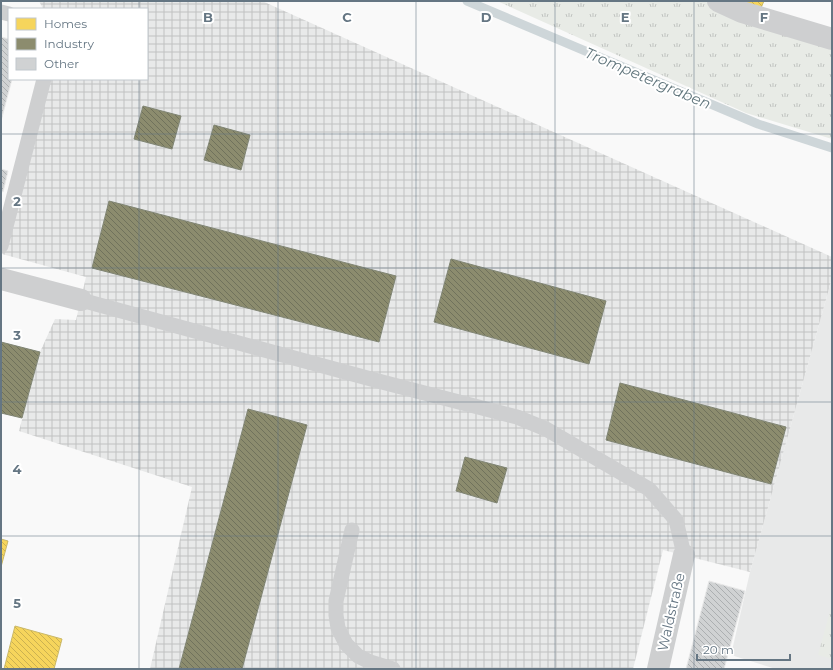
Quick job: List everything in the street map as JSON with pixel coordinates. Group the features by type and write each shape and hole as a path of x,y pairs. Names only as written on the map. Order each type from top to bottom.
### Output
{"street":[{"path":"718,1 742,12 832,38"},
{"path":"1,280 81,300"},
{"name":"Waldstraße","path":"658,669 684,555"}],"lane":[{"path":"1,246 44,80"},
{"path":"81,300 517,417 546,429 649,490 676,520 684,555"},
{"path":"352,530 336,601 338,628 346,644 358,656 370,662 393,669"}],"shaded area":[{"path":"39,1 262,1 832,257 832,278 750,572 663,550 633,669 150,669 192,487 19,431 40,352 55,319 76,320 86,277 2,254 49,80 148,80 148,8 42,8"},
{"path":"832,278 832,669 776,669 731,655 750,572"}],"green space":[{"path":"497,1 704,1 770,29 832,47 832,139 746,113"},
{"path":"832,604 832,659 818,655"}],"building: Homes":[{"path":"741,1 764,1 760,10"},
{"path":"1,539 8,541 1,567"},
{"path":"15,626 62,639 54,669 4,669"}],"building: Industry":[{"path":"143,106 181,116 172,149 134,139"},
{"path":"214,125 250,135 241,170 204,160"},
{"path":"109,201 396,276 379,342 92,268"},
{"path":"451,259 606,301 589,364 434,322"},
{"path":"1,342 40,352 22,418 1,413"},
{"path":"620,383 786,427 771,484 606,440"},
{"path":"248,409 307,425 242,669 179,669"},
{"path":"465,457 507,468 497,503 456,491"}],"building: Other":[{"path":"1,37 8,39 8,80 12,80 1,121"},
{"path":"1,169 8,171 3,192 1,191"},
{"path":"709,581 745,591 724,669 686,669"}],"waterway":[{"name":"Trompetergraben","path":"467,1 758,124 832,148"}]}
